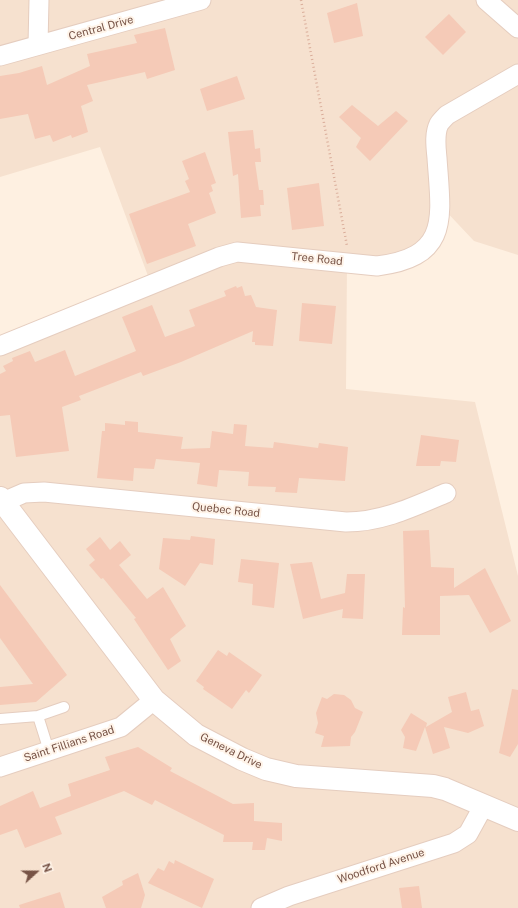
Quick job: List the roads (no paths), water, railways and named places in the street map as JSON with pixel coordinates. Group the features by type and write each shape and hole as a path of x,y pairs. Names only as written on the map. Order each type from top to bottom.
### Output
{"street":[{"path":"38,45 39,0"},
{"name":"Central Drive","path":"0,56 202,0"},
{"path":"486,0 518,28"},
{"name":"Tree Road","path":"0,346 206,262 237,252 377,266 410,259 421,252 438,230 441,216 436,133 439,124 447,115 518,74"},
{"name":"Quebec Road","path":"2,500 24,493 44,492 346,522 366,522 405,511 446,493"},
{"name":"Geneva Drive","path":"2,500 154,700 196,735 242,759 266,768 296,776 433,786 445,789 518,820"},
{"name":"Saint Fillians Road","path":"0,767 121,727 154,700"},
{"name":"Woodford Avenue","path":"261,908 289,896 454,843 468,834 484,805"}],"lane":[{"path":"0,719 38,716 64,707"},
{"path":"38,716 49,751"}]}
